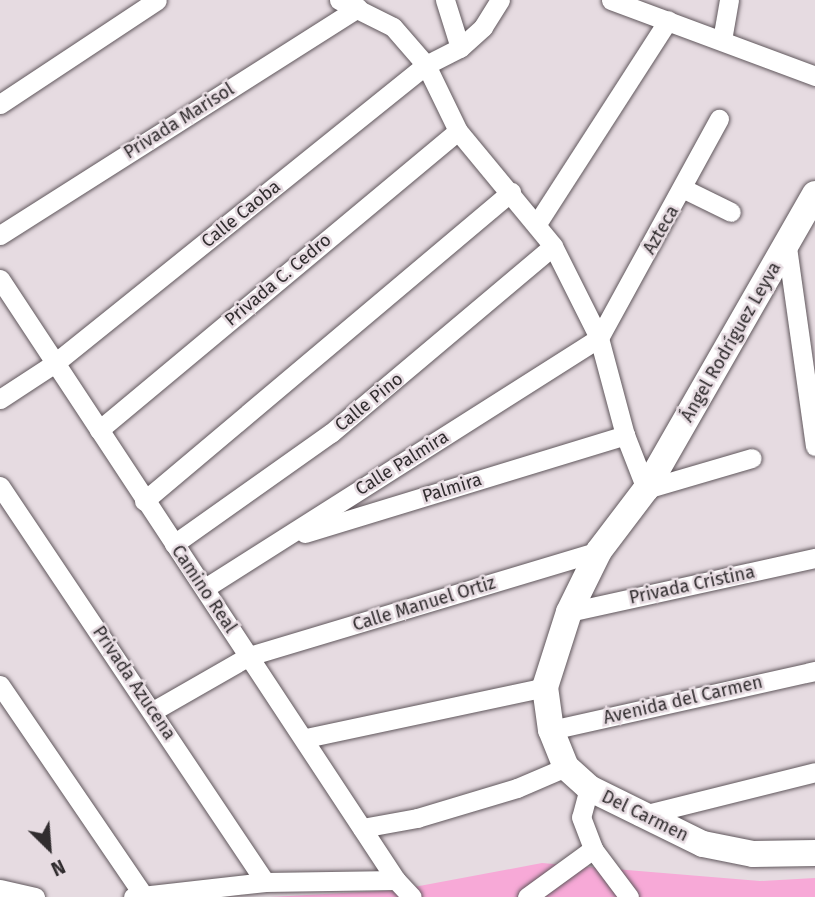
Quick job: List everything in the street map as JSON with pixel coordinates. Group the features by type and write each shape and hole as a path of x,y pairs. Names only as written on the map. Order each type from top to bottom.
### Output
{"street":[{"path":"0,104 157,0"},
{"path":"338,0 393,27 426,65 458,131 538,222 553,246 599,338 625,435 646,489 752,458"},
{"path":"444,0 460,48"},
{"name":"Calle Caoba","path":"0,399 55,363 426,65 460,48 483,27 500,0"},
{"path":"611,0 815,76"},
{"path":"722,40 729,0"},
{"name":"Privada Marisol","path":"0,235 358,8"},
{"path":"538,222 667,20"},
{"name":"Azteca","path":"599,338 684,189 719,119"},
{"name":"Privada C. Cedro","path":"99,430 458,131"},
{"path":"684,189 731,212"},
{"path":"144,501 511,192"},
{"name":"Ángel Rodríguez Leyva","path":"545,687 569,612 599,551 646,489 815,194"},
{"name":"Calle Pino","path":"174,544 331,433 553,246"},
{"path":"787,247 815,446"},
{"name":"Camino Real","path":"0,279 144,501 306,738 396,880 412,897"},
{"name":"Calle Palmira","path":"205,588 599,338"},
{"name":"Palmira","path":"279,541 625,435"},
{"name":"Privada Azucena","path":"0,486 265,882"},
{"name":"Calle Manuel Ortiz","path":"153,711 249,656 599,551"},
{"name":"Privada Cristina","path":"569,612 815,558"},
{"name":"Avenida del Carmen","path":"551,730 815,671"},
{"path":"0,685 138,896 265,882 396,880"},
{"path":"306,738 545,687 551,730 566,767 517,788 417,818 362,828"},
{"name":"Del Carmen","path":"566,767 589,788 639,816 703,844 753,854 815,853"},
{"path":"639,816 815,772"},
{"path":"589,788 581,817 593,849 629,897"},
{"path":"527,897 593,849"},
{"path":"0,889 35,897"}],"shaded area":[{"path":"542,863 760,881 815,878 815,897 270,897 398,890"}]}
